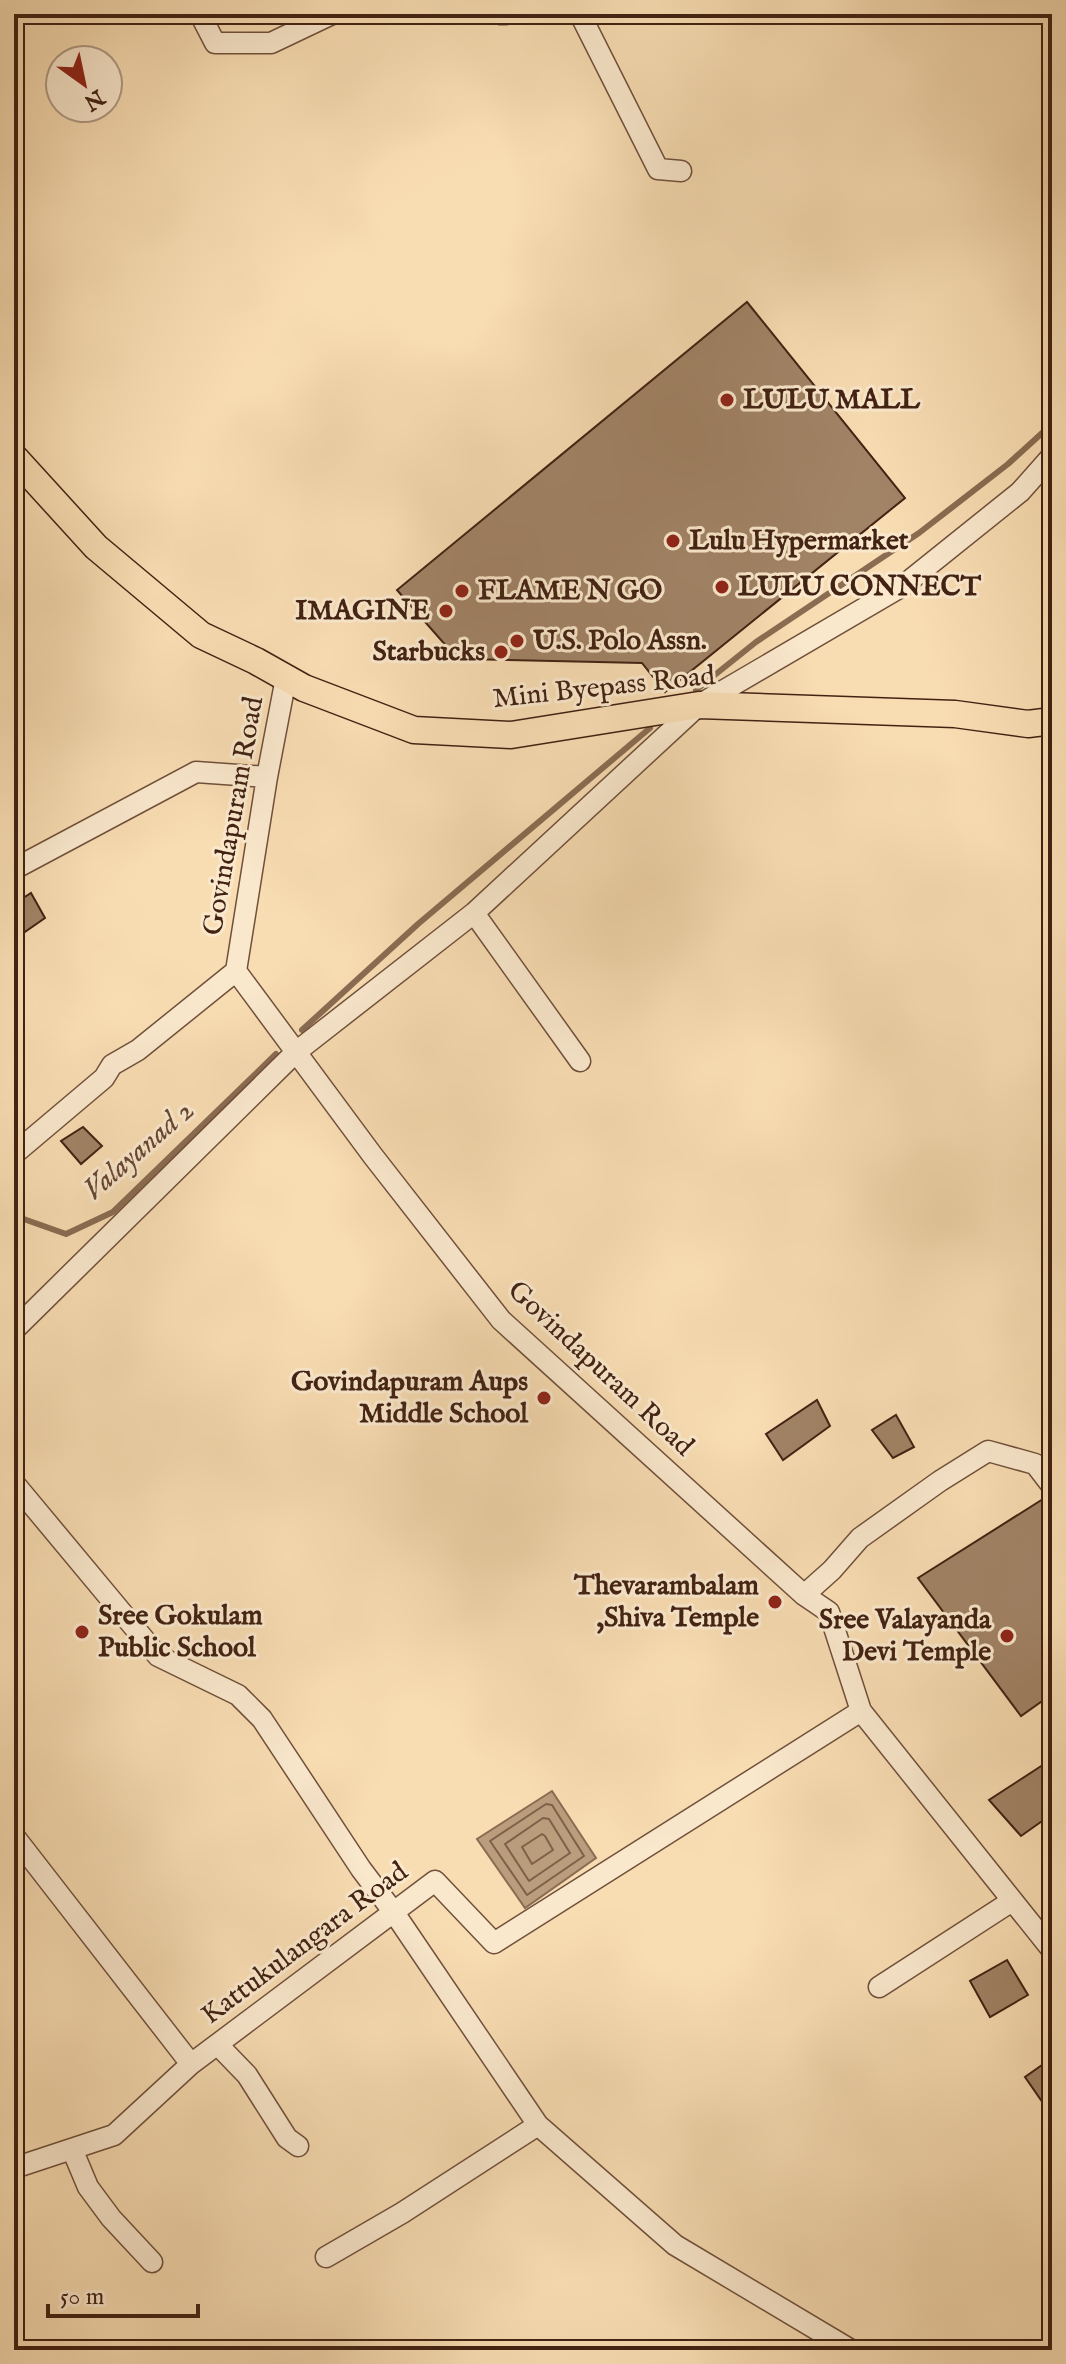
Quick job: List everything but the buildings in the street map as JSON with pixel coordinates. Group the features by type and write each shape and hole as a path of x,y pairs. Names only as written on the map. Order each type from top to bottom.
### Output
{"main road":[{"name":"Mini Byepass Road","path":"14,457 96,547 201,635 304,688 414,730 511,735 699,705 955,714 1028,724 1052,721"}],"street":[{"path":"200,14 215,43 271,43 332,14"},
{"path":"580,14 658,169 681,171"},
{"path":"14,1330 296,1052 474,913 699,705 904,585 1020,492 1052,456"},
{"name":"Govindapuram Road","path":"286,678 236,971 373,1156 501,1320 804,1595 829,1612 861,1711 1052,1950"},
{"path":"14,869 196,772 267,777"},
{"path":"474,913 580,1061"},
{"path":"14,1154 104,1078 112,1065 138,1050 236,971"},
{"path":"804,1595 832,1570 860,1538 988,1451 1035,1464 1052,1486"},
{"path":"14,1483 158,1656 238,1695 262,1719 361,1869 538,2125 675,2245 851,2350"},
{"name":"Kattukulangara Road","path":"14,2168 114,2135 191,2064 435,1881 494,1943 861,1711"},
{"path":"14,1836 191,2064"},
{"path":"879,1987 1012,1901"},
{"path":"218,2045 247,2075 287,2138 298,2146"},
{"path":"326,2257 402,2213 538,2125"},
{"path":"72,2149 88,2187 111,2218 152,2262"}],"water":[{"path":"552,1791 596,1858 525,1908 477,1839"}],"waterway":[{"path":"696,690 756,642 919,533 1008,464 1052,424"},
{"path":"302,1030 418,924 650,728"},
{"name":"Valayanad 2","path":"14,1214 66,1234 113,1212 276,1054"}],"place":[{"name":"LULU MALL","path":"727,400"},
{"name":"Lulu Hypermarket","path":"673,541"},
{"name":"LULU CONNECT","path":"722,587"},
{"name":"FLAME N GO","path":"462,591"},
{"name":"IMAGINE","path":"446,611"},
{"name":"U.S. Polo Assn.","path":"517,641"},
{"name":"Starbucks","path":"501,652"},
{"name":"Govindapuram Aups Middle School","path":"544,1398"},
{"name":"Thevarambalam ,Shiva Temple","path":"775,1602"},
{"name":"Sree Gokulam Public School","path":"82,1632"},
{"name":"Sree Valayanda Devi Temple","path":"1007,1636"}]}
